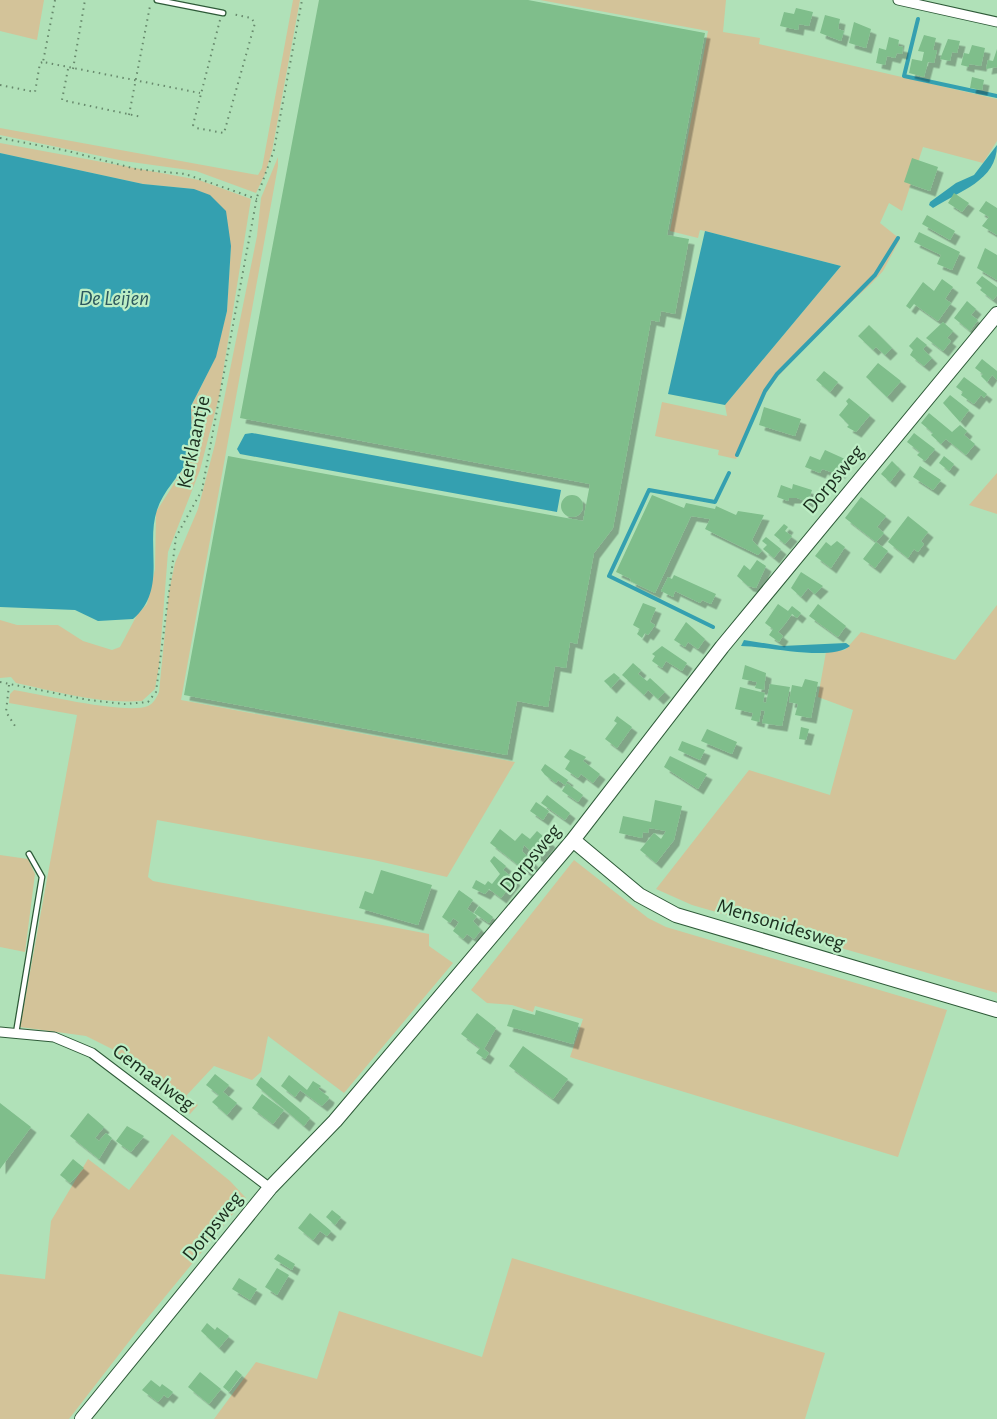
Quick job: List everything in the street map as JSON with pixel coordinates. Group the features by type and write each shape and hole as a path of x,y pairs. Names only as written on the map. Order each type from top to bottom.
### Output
{"street":[{"path":"898,0 997,22"},
{"name":"Dorpsweg","path":"82,1419 270,1188 343,1113 573,840 722,647 997,314"},
{"name":"Mensonidesweg","path":"573,840 639,895 676,915 997,1010"},
{"name":"Gemaalweg","path":"0,1032 54,1037 92,1053 270,1188"}],"lane":[{"path":"157,0 222,13"},
{"path":"15,1033 42,877 29,854"}],"path":[{"path":"0,85 35,92 55,0"},
{"path":"74,69 85,0"},
{"path":"129,115 151,0"},
{"name":"Kerklaantje","path":"0,682 124,705 148,702 156,692 176,537 202,490 257,199 274,150 302,0"},
{"path":"222,13 251,18 255,23 224,133 194,127 193,119 200,93 222,13"},
{"path":"43,62 200,93"},
{"path":"68,68 62,100 141,117"},
{"path":"0,138 68,151 136,169 185,174 257,199"},
{"path":"9,685 6,712 17,729"}],"shaded area":[{"path":"0,0 44,0 37,40 0,31"},
{"path":"293,0 300,0 272,151 256,193 196,171 124,161 0,135 0,128 258,175 262,168"},
{"path":"540,0 726,0 723,32 760,38 759,44 997,99 997,141 983,163 923,147 902,211 889,203 880,223 900,239 883,271 814,336 775,380 759,404 736,459 718,455 719,450 655,436 662,402 727,416 725,405 841,266 705,231 700,230 698,238 670,231 708,31"},
{"path":"0,143 199,180 251,199 219,397 200,470 168,552 159,666 155,689 142,701 110,701 79,696 16,683 11,677 0,678 0,620 17,625 58,625 83,641 112,650 120,647 137,615 147,604 155,569 156,512 189,460 192,451 191,407 215,358 227,311 231,246 194,189 143,184 0,153"},
{"path":"278,157 181,700 515,762 447,877 374,860 157,820 148,877 153,881 429,934 429,946 453,963 344,1093 268,1036 261,1072 252,1080 214,1066 186,1096 198,1105 190,1114 112,1049 86,1036 20,1027 77,715 9,703 10,694 14,690 82,703 137,708 150,705 159,692 169,591 175,563 198,509 215,444 257,236 261,198"},
{"path":"997,473 997,514 969,505"},
{"path":"997,605 997,993 692,905 656,889 749,770 830,795 853,710 818,697 826,652 845,650 861,632 955,660"},
{"path":"0,855 28,859 35,874 25,952 0,947"},
{"path":"574,860 648,918 666,927 947,1010 898,1157 570,1057 583,1019 535,1006 533,1012 512,1005 487,1003 471,990"},
{"path":"172,1134 230,1181 246,1198 141,1326 69,1419 0,1419 0,1274 45,1279 51,1221 88,1159 129,1190"},
{"path":"512,1258 825,1353 805,1419 214,1419 256,1362 317,1379 339,1311 482,1357"}],"water":[{"path":"997,145 991,168 975,184 933,208 929,205 956,183 974,175"},
{"name":"De Leijen","path":"0,153 143,184 194,189 210,195 226,211 231,246 227,311 216,357 191,406 192,451 189,460 167,490 157,510 153,538 153,581 150,594 144,607 133,619 98,621 75,610 0,607"},
{"path":"705,231 841,266 725,405 668,394"},
{"path":"252,433 561,490 557,512 240,454 237,449 245,434"},
{"path":"744,640 782,646 846,643 850,646 841,651 813,653 741,646"}],"building":[{"path":"319,0 528,0 705,33 667,235 689,239 675,314 661,311 659,322 651,320 613,528 594,553 577,644 570,642 566,668 555,666 548,707 517,701 507,755 184,695 228,456 583,521 590,484 240,418"},
{"path":"796,8 813,12 809,26 799,24 798,30 780,26 784,12 794,14"},
{"path":"825,15 840,19 838,29 844,31 841,41 820,33"},
{"path":"854,22 871,29 866,48 849,43"},
{"path":"924,35 936,38 933,50 937,50 934,63 928,62 924,77 909,73 912,59 922,61 924,52 918,51"},
{"path":"889,37 899,40 898,46 903,47 902,54 897,53 895,58 887,56 885,65 876,63 879,48 886,50"},
{"path":"948,39 960,41 957,53 952,52 950,61 940,59"},
{"path":"972,45 985,48 981,66 961,65 964,53 969,54"},
{"path":"997,49 997,67 986,69 988,60 993,61"},
{"path":"972,77 984,80 982,90 970,88"},
{"path":"912,158 938,167 930,191 904,182"},
{"path":"954,193 969,203 962,212 948,203"},
{"path":"986,201 997,208 997,235 982,226 989,217 979,211"},
{"path":"927,215 955,231 950,240 922,224"},
{"path":"919,232 960,252 952,270 937,264 941,255 914,242"},
{"path":"985,248 997,255 997,280 977,268"},
{"path":"982,276 997,287 997,295 993,300 980,290 982,288 976,283"},
{"path":"942,279 953,287 945,299 951,303 938,321 914,304 910,309 906,306 923,282 934,291"},
{"path":"967,301 976,309 971,315 978,320 970,331 954,318"},
{"path":"943,322 953,331 947,338 951,341 943,351 926,338"},
{"path":"869,325 892,348 885,355 876,347 873,350 858,336"},
{"path":"917,337 927,345 923,349 932,358 924,366 910,355 913,350 909,346"},
{"path":"982,359 997,371 997,380 992,375 987,382 981,376 983,374 975,368"},
{"path":"878,363 901,381 887,397 866,377"},
{"path":"824,371 838,382 830,392 816,380"},
{"path":"964,377 987,394 984,398 981,395 974,404 961,395 963,392 956,387"},
{"path":"950,395 969,410 960,422 943,403"},
{"path":"849,398 870,415 856,432 847,427 849,425 839,415 848,404 846,401"},
{"path":"764,407 801,419 795,436 759,425"},
{"path":"929,413 952,432 960,425 967,431 964,435 975,444 966,455 946,439 941,444 931,435 933,433 921,423"},
{"path":"914,433 935,449 925,461 917,455 920,452 907,442"},
{"path":"825,450 845,459 840,473 822,469 820,473 805,467 810,456 820,460"},
{"path":"944,456 954,464 949,471 939,463"},
{"path":"892,461 900,469 890,482 881,474"},
{"path":"920,466 941,480 933,490 913,477"},
{"path":"793,484 812,490 808,502 797,498 789,498 788,501 777,497 781,485 792,489"},
{"path":"572,495 580,498 583,506 580,514 572,517 564,514 561,506 564,498"},
{"path":"652,495 684,508 686,503 715,509 716,506 736,515 738,511 764,515 752,540 762,551 758,555 705,529 710,519 691,516 655,593 630,581 631,579 616,572"},
{"path":"861,497 886,516 877,527 884,533 876,542 845,518"},
{"path":"908,516 928,532 921,541 924,544 918,552 914,549 908,558 888,542"},
{"path":"784,524 788,527 785,531 792,536 785,544 774,535"},
{"path":"766,537 781,549 774,558 763,549 767,545 762,541"},
{"path":"837,541 845,547 831,568 815,556 826,542 831,546"},
{"path":"876,542 888,551 875,568 863,559"},
{"path":"757,560 766,566 756,588 748,586 737,576 744,565 750,570"},
{"path":"801,572 823,586 815,594 808,588 801,597 791,588"},
{"path":"674,575 716,594 711,604 702,600 700,603 675,591 673,597 661,591 668,577 672,579"},
{"path":"643,603 656,608 650,622 655,625 648,635 645,633 642,638 637,634 640,629 633,625"},
{"path":"778,604 788,611 792,606 801,613 797,618 792,614 778,632 783,636 779,642 769,635 773,629 765,623"},
{"path":"818,604 846,626 838,637 809,616"},
{"path":"686,622 705,639 698,649 688,642 685,647 674,640"},
{"path":"662,646 687,663 682,671 666,661 662,668 652,661 655,656 652,654"},
{"path":"633,663 641,670 638,674 647,681 650,678 665,692 658,699 648,690 644,695 622,675"},
{"path":"745,665 766,673 764,690 755,688 757,682 742,679"},
{"path":"614,673 620,678 611,688 604,681"},
{"path":"805,679 818,682 811,718 795,715 798,704 789,702 792,685 802,687"},
{"path":"770,684 790,687 782,726 762,723 765,711 761,710 759,722 751,720 753,713 735,709 740,687 765,693 763,702 766,703"},
{"path":"617,716 632,727 617,748 605,739 617,723 614,721"},
{"path":"801,727 809,729 806,740 799,739"},
{"path":"707,729 737,742 732,754 701,741"},
{"path":"682,741 705,750 700,760 678,750"},
{"path":"570,749 586,757 583,761 600,774 593,783 581,774 578,778 565,769 570,761 564,757"},
{"path":"670,756 707,774 698,789 664,767"},
{"path":"545,764 568,780 565,785 558,780 556,783 545,775 541,770"},
{"path":"567,783 583,795 578,802 562,791"},
{"path":"547,795 570,813 565,820 541,803"},
{"path":"655,800 682,806 674,840 656,863 640,850 654,833 661,839 666,831 649,828 648,833 643,832 642,838 619,833 623,816 651,822"},
{"path":"536,802 549,811 543,820 530,811"},
{"path":"500,829 515,841 522,833 530,839 537,831 550,842 538,857 524,845 522,851 533,862 526,871 490,843"},
{"path":"494,856 506,866 503,870 515,880 501,898 489,889 485,894 472,888 476,880 485,885 488,881 492,884 500,874 490,861"},
{"path":"381,870 432,885 418,925 359,908 365,891 373,894"},
{"path":"459,890 473,900 467,909 477,916 473,921 481,930 474,939 467,934 463,939 453,931 459,922 453,918 450,923 442,917"},
{"path":"479,906 493,917 489,923 474,913"},
{"path":"513,1009 535,1015 536,1010 579,1023 573,1044 507,1026"},
{"path":"477,1013 496,1028 484,1049 489,1053 485,1059 476,1053 480,1048 461,1034"},
{"path":"523,1046 568,1079 553,1099 509,1066"},
{"path":"215,1074 229,1085 223,1092 237,1103 227,1115 212,1102 219,1095 206,1085"},
{"path":"289,1075 307,1090 313,1081 321,1086 318,1089 329,1097 328,1100 322,1106 300,1090 295,1097 281,1086"},
{"path":"261,1077 310,1118 304,1126 256,1085"},
{"path":"262,1094 284,1110 273,1124 252,1108"},
{"path":"0,1103 31,1127 0,1169"},
{"path":"88,1113 104,1127 95,1138 99,1141 106,1133 112,1138 99,1159 70,1136"},
{"path":"127,1126 144,1136 131,1152 116,1141"},
{"path":"73,1159 84,1168 70,1183 60,1175"},
{"path":"332,1210 341,1217 335,1225 326,1217"},
{"path":"310,1213 331,1231 327,1236 320,1231 313,1240 298,1228"},
{"path":"278,1254 295,1264 292,1270 274,1259"},
{"path":"277,1268 289,1275 277,1295 265,1287"},
{"path":"239,1278 257,1289 250,1300 232,1289"},
{"path":"207,1323 215,1330 217,1327 229,1336 219,1348 201,1331"},
{"path":"236,1370 242,1375 229,1392 223,1387"},
{"path":"200,1372 221,1389 209,1404 188,1387"},
{"path":"151,1380 160,1387 162,1384 173,1392 168,1398 164,1395 158,1402 142,1390"}],"waterway":[{"path":"918,19 904,76 997,96"},
{"path":"737,455 765,391 777,374 875,275 898,238"},
{"path":"713,627 609,576 649,490 715,502 729,473"}]}
